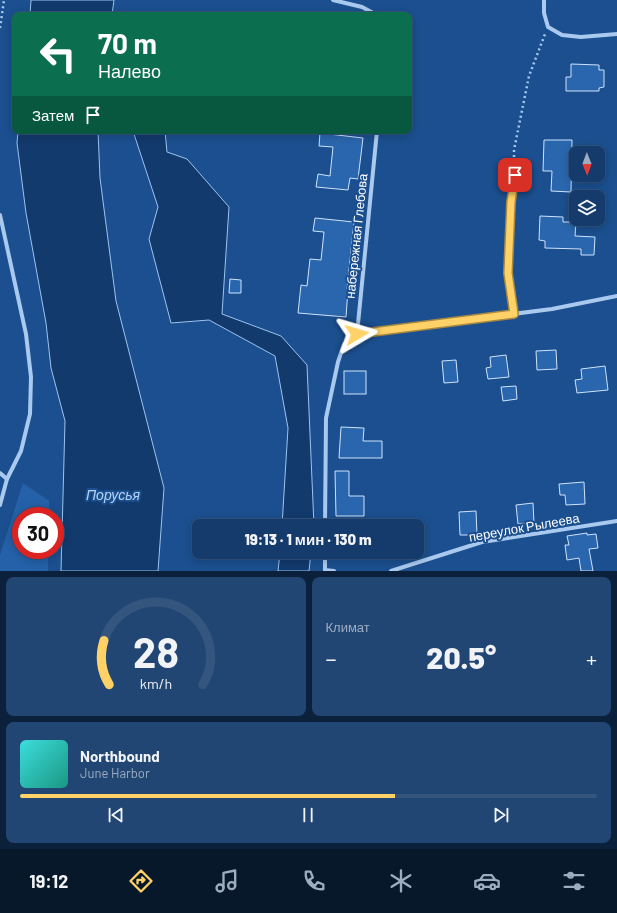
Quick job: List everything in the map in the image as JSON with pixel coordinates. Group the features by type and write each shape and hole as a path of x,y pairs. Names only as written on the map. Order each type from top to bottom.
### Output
{"street":[{"path":"332,0 362,7 371,12"},
{"path":"544,0 544,13 548,27 562,34 581,37 617,34"},
{"name":"набережная Глебова","path":"357,334 377,134"},
{"path":"0,215 26,334 31,377 30,414 21,451 7,479 0,505"},
{"path":"325,519 326,418 338,362 344,344 357,334 552,309 617,296"},
{"path":"0,473 7,479"},
{"name":"переулок Рылеева","path":"391,571 482,542 617,521"},
{"path":"325,559 325,570 334,571"}],"lane":[{"path":"514,314 508,273 511,202 515,175"}],"path":[{"path":"0,28 4,0"},
{"path":"515,175 514,150 530,76 548,27"}],"shaded area":[{"path":"23,483 49,501 49,507 15,507"},
{"path":"12,517 12,559 48,559 48,571 0,571 0,555"}],"water":[{"path":"31,0 114,0 112,12 30,12"},
{"name":"Порусья","path":"18,134 98,134 100,178 116,301 164,488 158,571 61,571 61,559 64,559 64,507 63,507 65,421 51,368 46,323 26,213 17,143"},
{"path":"134,134 165,134 167,152 187,159 229,207 222,314 281,336 307,365 314,519 282,519 288,428 275,356 209,320 171,323 149,239 158,207"},
{"path":"279,559 310,559 309,571 278,571"}],"building":[{"path":"571,64 599,65 599,70 604,70 604,87 599,88 599,91 566,91 566,77 571,77"},
{"path":"320,134 363,138 358,179 350,178 348,190 316,187 318,174 330,176 333,147 319,146"},
{"path":"544,140 572,140 572,146 569,146 569,182 571,182 571,190 569,190 569,192 551,191 552,171 543,171"},
{"path":"540,216 563,217 563,222 569,222 569,226 576,226 575,236 595,237 594,255 581,255 581,249 545,248 545,241 539,240"},
{"path":"315,218 354,222 347,289 346,317 298,313 301,285 307,286 310,259 321,260 324,232 313,231"},
{"path":"230,279 241,280 241,293 229,293"},
{"path":"556,350 557,369 537,370 536,351"},
{"path":"506,355 509,377 488,379 486,368 491,367 490,357"},
{"path":"456,360 458,382 444,383 442,361"},
{"path":"605,366 608,390 577,393 575,380 582,379 581,369"},
{"path":"344,371 366,371 366,394 344,394"},
{"path":"516,386 517,399 503,401 501,387"},
{"path":"341,427 364,428 363,441 382,441 382,458 339,458"},
{"path":"335,471 349,471 349,496 364,496 364,516 336,516"},
{"path":"584,482 585,504 566,505 565,495 560,495 559,484"},
{"path":"533,503 534,523 518,524 516,505"},
{"path":"476,511 477,535 460,535 459,512"},
{"path":"587,533 587,535 596,534 598,548 589,549 593,571 581,571 579,558 567,560 565,545 569,545 567,536"}],"route":[{"path":"357,334 514,314 508,273 511,202 515,175"}]}
